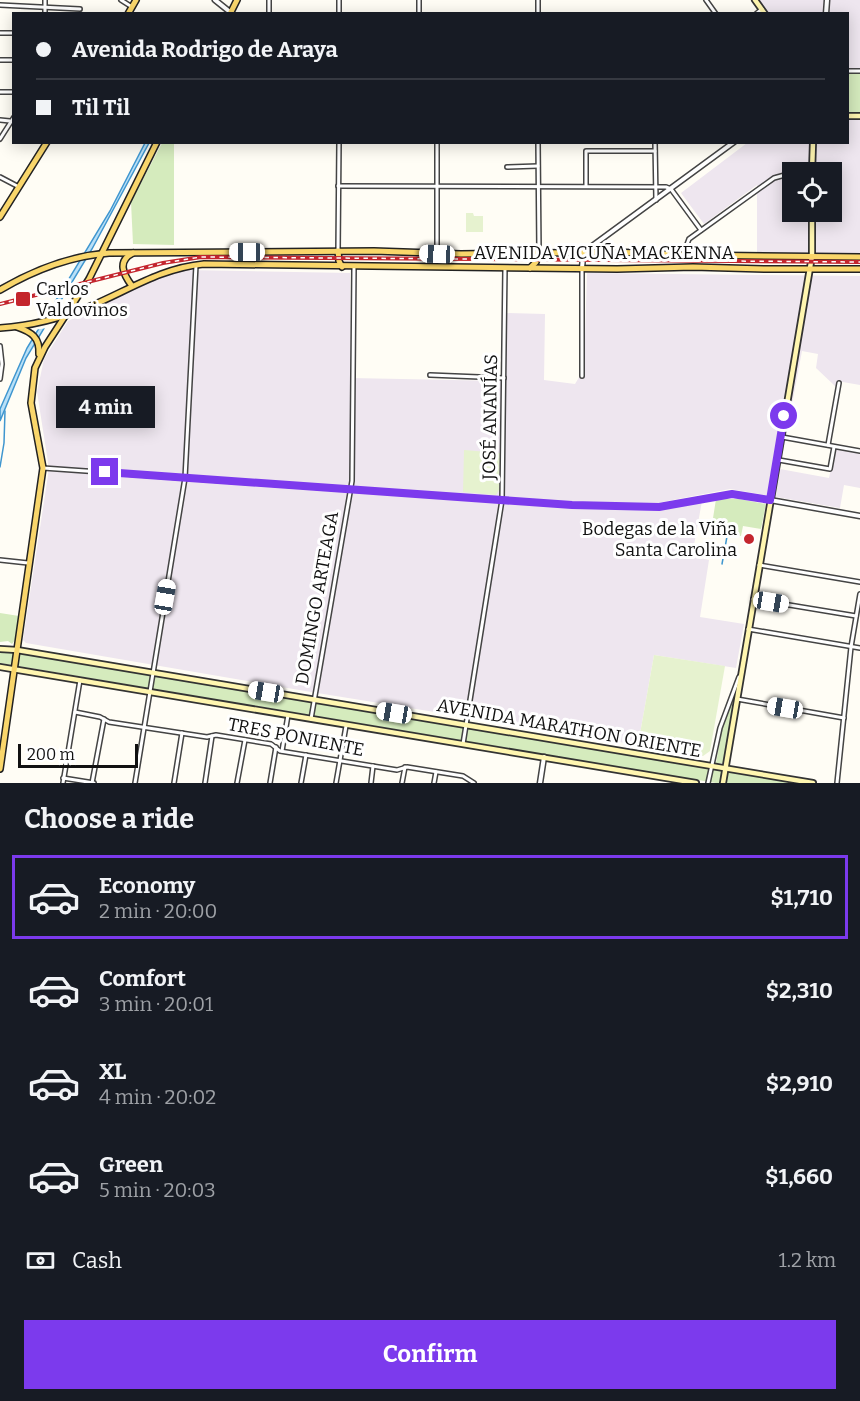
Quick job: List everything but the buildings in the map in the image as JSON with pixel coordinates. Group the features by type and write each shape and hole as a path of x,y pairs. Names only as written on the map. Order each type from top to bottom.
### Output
{"main road":[{"path":"129,12 136,0"},
{"path":"755,0 764,11"},
{"path":"0,217 46,144"},
{"path":"38,358 84,289 156,144"},
{"path":"813,144 813,162"},
{"path":"723,783 812,256 812,222"},
{"path":"338,251 342,267"},
{"path":"132,286 122,266 125,258 134,252"},
{"name":"AVENIDA VICUÑA MACKENNA","path":"0,290 49,266 81,256 103,253 585,252 860,257"},
{"path":"530,268 537,260 539,253"},
{"name":"AVENIDA VICUÑA MACKENNA","path":"0,328 16,327 66,316 163,272 196,265 693,267 809,270 860,268"},
{"path":"0,768 43,468 31,403 39,345 32,333 16,327"},
{"name":"AVENIDA MARATHON ORIENTE","path":"0,648 813,783"},
{"name":"AVENIDA MARATHON ORIENTE","path":"0,668 696,783"}],"street":[{"path":"45,0 45,12"},
{"path":"121,0 132,7"},
{"path":"216,0 230,12"},
{"path":"0,5 80,9"},
{"path":"0,120 12,119"},
{"path":"0,139 12,119"},
{"path":"338,251 339,144"},
{"path":"437,144 437,254"},
{"path":"538,144 539,253"},
{"path":"656,144 656,200"},
{"path":"582,376 582,268 585,252 731,144"},
{"path":"586,186 586,151 656,151"},
{"path":"507,166 538,166"},
{"path":"683,255 689,239 774,178 782,176"},
{"path":"0,177 19,187"},
{"path":"338,186 656,187 671,189 701,230"},
{"path":"135,783 185,478 196,265"},
{"name":"DOMINGO ARTEAGA","path":"311,719 352,481 354,267"},
{"name":"JOSÉ ANANÍAS","path":"464,744 502,500 505,268"},
{"path":"0,346 2,364 0,379"},
{"path":"430,375 504,378"},
{"path":"828,445 839,383"},
{"path":"781,436 860,451"},
{"path":"777,459 830,469 834,446"},
{"path":"43,468 502,500 653,507 732,494 860,516"},
{"path":"0,560 29,563"},
{"path":"759,565 860,582"},
{"path":"837,783 851,646 860,594"},
{"path":"753,599 856,616"},
{"path":"748,629 860,648"},
{"path":"708,783 721,722 741,672"},
{"path":"63,783 80,680"},
{"path":"736,699 844,718"},
{"name":"TRES PONIENTE","path":"75,712 109,722 144,728 271,744 282,751 340,761 397,770 405,767 436,772 474,783"},
{"path":"282,751 288,715"},
{"path":"63,778 93,783 104,719"},
{"path":"336,783 346,724"},
{"path":"174,783 182,733"},
{"path":"205,783 213,736"},
{"path":"237,783 245,740"},
{"path":"270,783 276,747"},
{"path":"301,783 306,755"},
{"path":"540,783 544,757"},
{"path":"371,783 374,766"},
{"path":"402,783 405,767"},
{"path":"434,783 436,772"}],"shaded area":[{"path":"751,0 860,0 860,255 757,254 757,185 704,224 681,193 746,144 849,144 849,12 760,12"},
{"path":"187,270 350,273 351,378 502,381 505,313 545,314 544,380 575,384 584,369 587,273 860,276 860,385 837,381 836,387 816,368 818,354 802,351 780,469 829,478 835,449 860,454 860,488 844,485 840,508 730,489 652,504 651,510 702,501 692,556 709,560 700,617 744,624 736,668 654,655 638,745 26,643 23,640 48,475 37,392 44,359 68,321 159,278"}],"green space":[{"path":"849,73 860,73 860,113 849,113"},
{"path":"161,144 174,144 174,245 133,244 131,202"},
{"path":"466,213 483,216 483,232 466,232"},
{"path":"464,450 500,453 499,490 496,495 463,492"},
{"path":"716,499 739,499 766,504 761,529 743,526 741,536 711,531"},
{"path":"0,613 19,616 15,640 12,644 8,641 0,642"},
{"path":"0,650 806,783 716,783 0,663"},
{"path":"654,655 725,666 710,751 703,756 638,745"},
{"path":"732,698 735,699 724,763 716,763 723,724"}],"water":[{"path":"144,144 148,144 92,249 26,358 0,421 0,409 27,348 110,211"}],"pier":[{"path":"65,299 47,328 34,330 52,302"}],"waterway":[{"path":"0,467 4,443 5,411"},
{"path":"722,564 728,531"}],"railway":[{"path":"0,304 163,263 201,257 860,262"}],"place":[{"name":"Carlos Valdovinos","path":"23,299"},
{"name":"Bodegas de la Viña Santa Carolina","path":"749,539"}],"route":[{"path":"105,472 572,505 659,507 732,494 770,500 784,416"}]}
